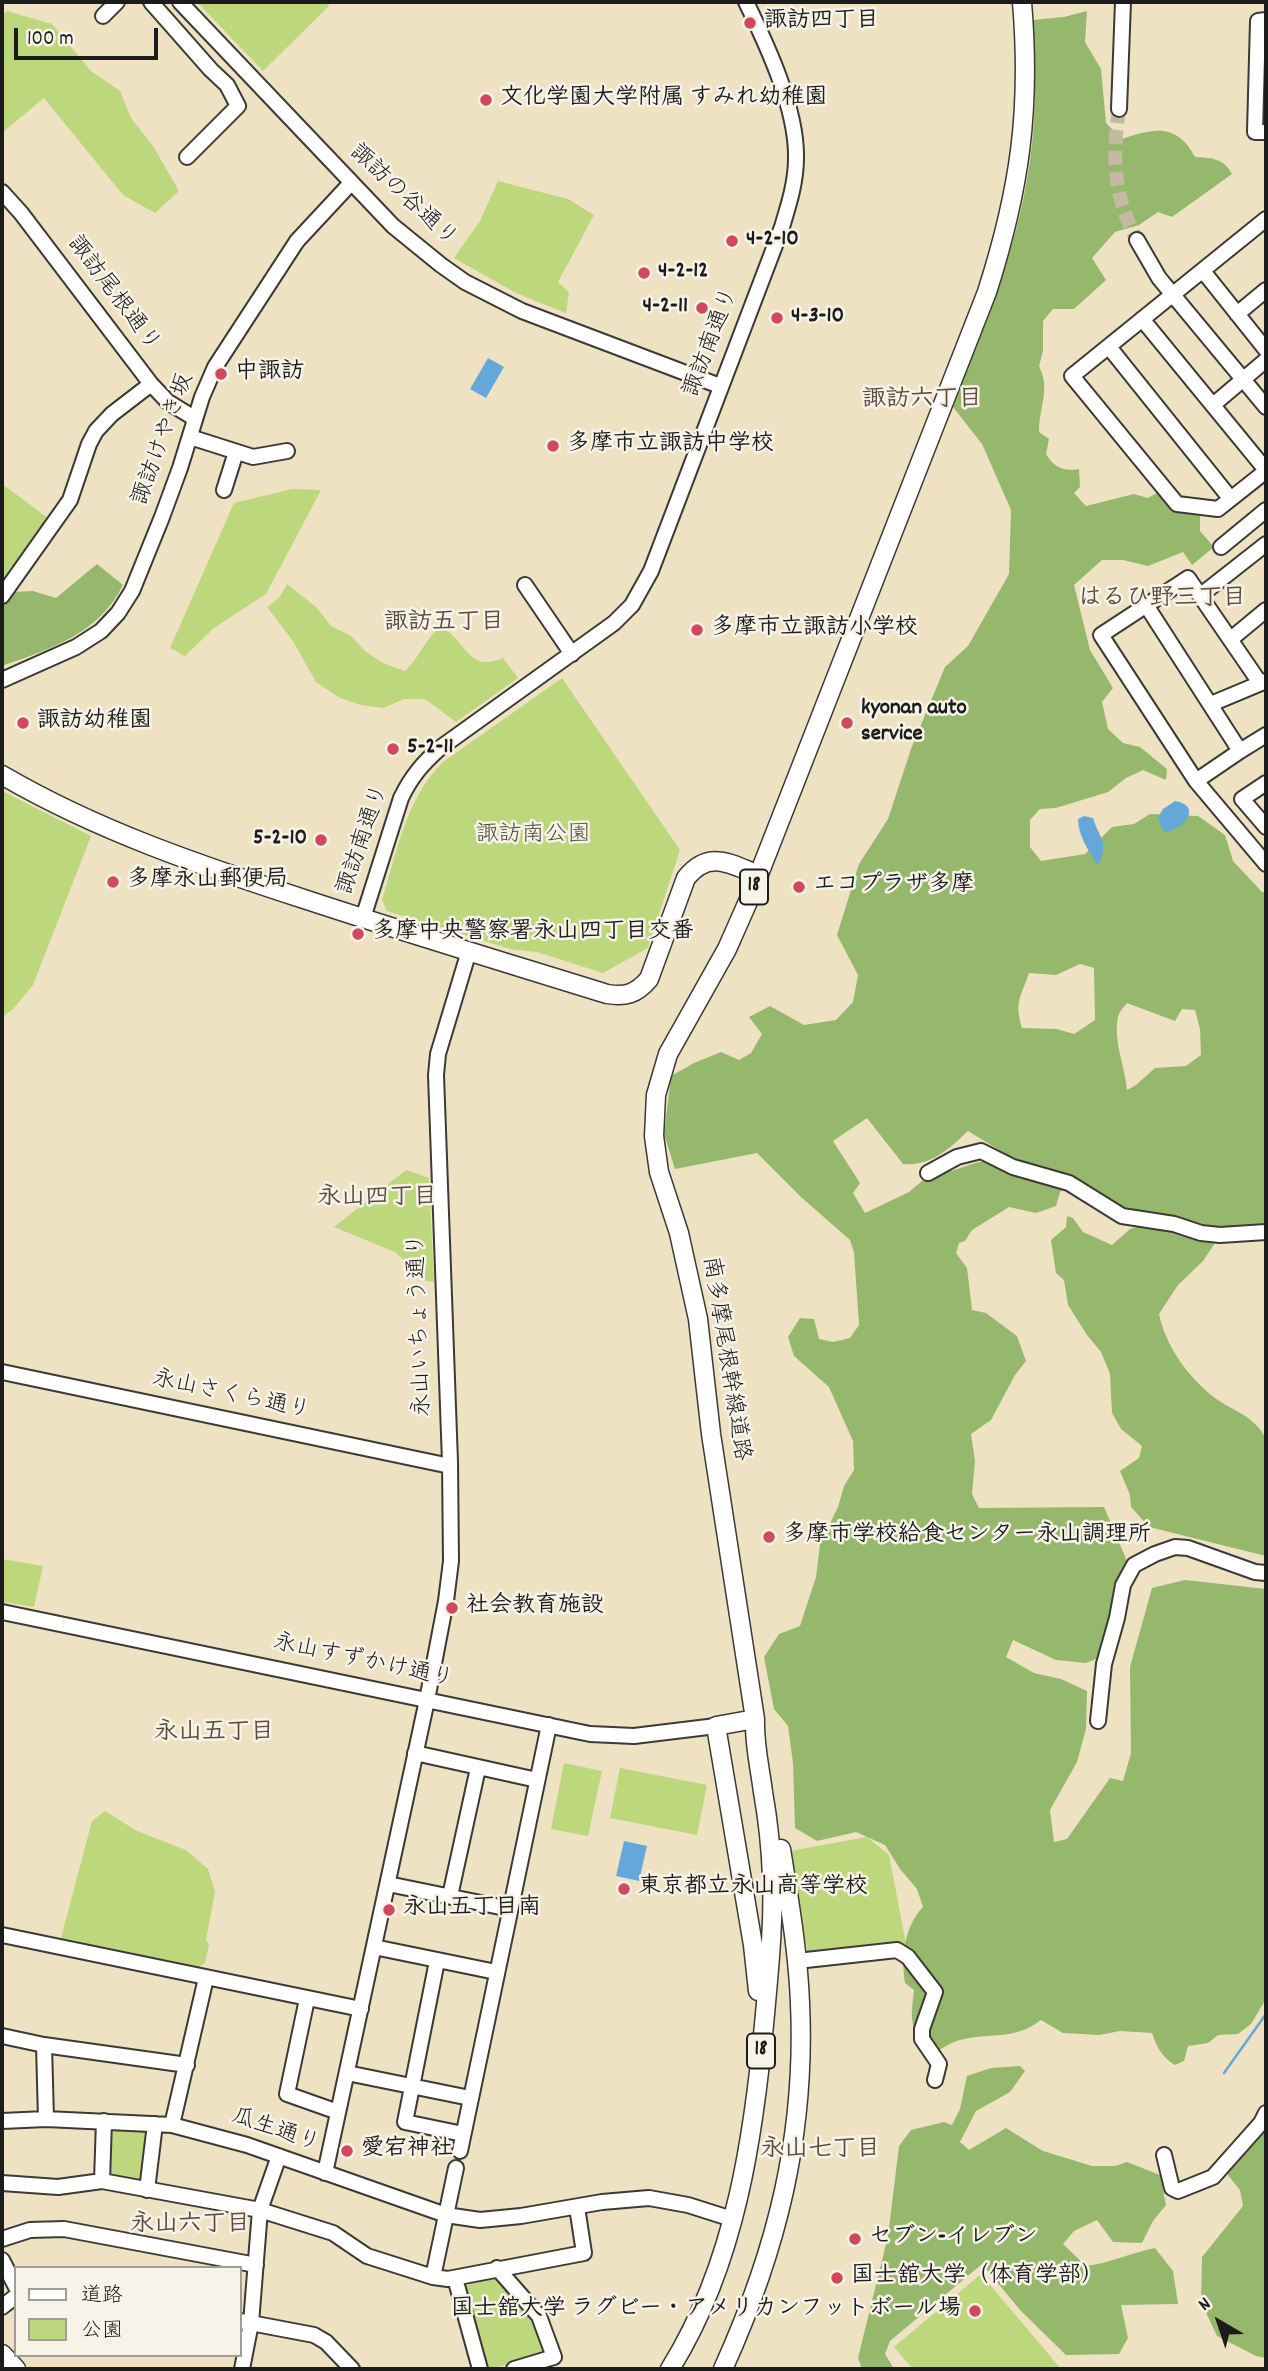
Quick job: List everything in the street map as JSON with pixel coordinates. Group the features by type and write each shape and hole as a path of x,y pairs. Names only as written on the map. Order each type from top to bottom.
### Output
{"main road":[{"name":"南多摩尾根幹線道路","path":"1011,2 1021,37 1026,70"},
{"name":"南多摩尾根幹線道路","path":"670,2369 697,2318 732,2219 749,2152 772,1924 772,1878 768,1823 754,1734 755,1719 711,1434 698,1319 679,1233 659,1172 654,1136 656,1095 668,1054 727,949 759,875 987,292 1011,211 1023,142 1026,70 1022,2"},
{"name":"18","path":"2,775 73,813 154,849 607,994 631,995 649,979 686,878 700,863 723,861 759,875"},
{"name":"南多摩尾根幹線道路","path":"723,2369 765,2268 788,2172 801,2061 797,1961 768,1772 761,1733 755,1719"},
{"path":"755,1719 716,1726 757,1973 761,2052"},
{"path":"2,2354 16,2369"}],"street":[{"path":"103,16 117,2"},
{"path":"151,2 227,85 238,106 187,157"},
{"name":"諏訪の谷通り","path":"180,2 351,183 424,253 488,295 523,311 720,386"},
{"name":"諏訪南通り","path":"363,918 401,798 408,782 422,764 440,748 624,614 645,585 793,192 796,161 792,123 786,100 747,2"},
{"path":"1119,109 1123,2"},
{"path":"1266,20 1258,21 1255,132 1266,132"},
{"path":"227,85 244,69"},
{"name":"諏訪けやき坂","path":"2,680 76,647 101,631 118,613 131,591 153,539 190,437 194,418 215,367 297,241 351,183"},
{"name":"諏訪尾根通り","path":"2,191 151,384 168,402 194,418"},
{"path":"1142,319 1266,470 1218,509 1177,504 1072,376 1142,319 1203,271 1266,219"},
{"path":"1137,240 1172,295 1266,407"},
{"path":"1203,271 1266,350"},
{"path":"1237,314 1266,290"},
{"path":"1109,347 1230,498"},
{"path":"1213,405 1266,360"},
{"path":"2,596 70,500 96,430 151,384"},
{"path":"190,437 253,457 287,451"},
{"path":"224,490 236,452"},
{"path":"1221,547 1266,510"},
{"path":"1202,595 1266,544"},
{"path":"1211,704 1263,682 1188,578 1101,635 1196,781 1265,860"},
{"path":"525,585 572,654"},
{"path":"1146,606 1240,751"},
{"path":"1231,639 1266,610"},
{"path":"1196,781 1266,735"},
{"path":"1266,783 1242,799 1266,827"},
{"name":"永山いちょう通り","path":"325,2173 427,1700 451,1562 436,1075 438,1054 469,951"},
{"path":"928,1173 957,1157 981,1151 1013,1167 1069,1183 1122,1216 1174,1224 1201,1233 1220,1235 1266,1232"},
{"name":"永山さくら通り","path":"2,1372 450,1466"},
{"path":"1098,1721 1104,1664 1123,1585 1135,1565 1175,1547 1188,1548 1255,1572 1266,1573"},
{"name":"永山すずかけ通り","path":"2,1612 590,1734 634,1735 716,1726"},
{"path":"460,2151 548,1725"},
{"path":"415,1754 537,1780"},
{"path":"450,1896 478,1768"},
{"path":"388,1884 510,1909"},
{"path":"2,1935 361,2009"},
{"path":"374,1947 496,1972"},
{"path":"797,1961 897,1950 908,1957 936,1992 922,2029 922,2039 939,2064 935,2080"},
{"path":"438,1961 405,2122 463,2134"},
{"path":"172,2125 206,1978"},
{"path":"307,1999 287,2094 338,2112"},
{"path":"2,2036 44,2045 187,2065"},
{"path":"44,2045 46,2119"},
{"path":"347,2073 470,2098"},
{"path":"1164,2155 1172,2188 1178,2191 1213,2177 1261,2123 1266,2113"},
{"name":"瓜生通り","path":"2,2121 46,2119 172,2125 279,2156 446,2216 480,2220 625,2199 649,2198 688,2205 732,2219"},
{"path":"102,2181 104,2121"},
{"path":"147,2189 155,2124"},
{"path":"242,2369 245,2322 256,2265 260,2210 279,2156"},
{"path":"433,2277 456,2168"},
{"path":"2,2183 58,2187 102,2181 260,2210 333,2233 367,2256 433,2277 455,2277 584,2253 577,2207"},
{"path":"2,2239 30,2230 64,2229 256,2265"},
{"path":"2,2260 14,2283"},
{"path":"497,2269 539,2316 554,2357 514,2369"},
{"path":"455,2277 480,2369"},
{"path":"245,2322 314,2335 326,2342 352,2369"}],"green space":[{"path":"197,2 327,2 329,6 263,71"},
{"path":"7,11 52,24 91,71 120,91 131,118 153,146 179,191 155,213 123,195 44,98 2,133 2,15"},
{"path":"1087,11 1085,42 1101,69 1106,123 1122,139 1144,132 1172,133 1181,138 1195,157 1221,162 1232,174 1172,217 1158,212 1139,225 1115,232 1092,258 1106,280 1074,309 1053,309 1043,321 1043,351 1039,366 1044,391 1039,432 1049,439 1046,454 1052,462 1064,469 1079,469 1080,487 1074,493 1086,506 1134,494 1148,498 1157,493 1175,512 1200,516 1200,531 1214,547 1192,565 1183,552 1148,566 1123,560 1102,560 1074,585 1090,650 1113,688 1102,702 1108,729 1123,743 1140,747 1167,769 1166,780 1143,770 1126,778 1108,792 1056,808 1040,809 1030,820 1030,847 1041,861 1085,854 1112,827 1134,824 1150,814 1198,816 1225,835 1233,861 1262,892 1266,892 1266,1226 1215,1243 1203,1261 1178,1285 1159,1314 1167,1338 1187,1371 1215,1398 1255,1424 1265,1437 1266,1556 1149,1527 1131,1507 1130,1495 1120,1471 1139,1458 1142,1446 1121,1429 1112,1413 1110,1374 1101,1352 1068,1305 1064,1280 1056,1273 1051,1240 1066,1227 1067,1216 1073,1218 1083,1232 1112,1245 1130,1229 1145,1225 1112,1209 1073,1180 1060,1192 1056,1206 1036,1213 1009,1207 972,1230 965,1241 959,1243 956,1253 967,1268 972,1310 986,1313 1017,1336 1026,1361 1015,1375 991,1420 971,1434 975,1461 972,1494 979,1508 1104,1507 1127,1561 1116,1592 1112,1653 1086,1663 1056,1660 1013,1640 1006,1657 1034,1673 1061,1679 1087,1691 1086,1729 1077,1762 1050,1810 1054,1842 1067,1839 1110,1778 1123,1781 1131,1753 1130,1667 1152,1588 1185,1580 1266,1589 1266,1999 1251,2024 1238,2034 1218,2035 1208,2043 1188,2046 1184,2061 1175,2065 1161,2052 1152,2033 1063,2033 1041,2020 1021,2031 960,2040 935,2052 920,2038 913,2025 914,1990 905,1983 905,1943 912,1924 923,1907 917,1889 885,1845 856,1832 817,1841 795,1828 793,1763 788,1726 774,1709 764,1657 779,1634 800,1626 816,1577 820,1544 838,1507 844,1486 854,1470 853,1441 829,1387 794,1356 788,1337 800,1318 814,1319 819,1339 833,1342 850,1338 859,1325 854,1252 850,1240 757,1153 675,1169 664,1134 671,1076 721,1052 739,1060 751,1053 762,1034 749,1017 770,1006 804,1025 836,1020 853,1002 858,975 837,935 859,864 888,819 911,749 945,667 968,646 1009,574 1011,510 982,444 953,407 1004,270 1026,185 1035,103 1033,20 1064,17","holes":["1080,964 1094,968 1095,1020 1074,1034 1057,1029 1022,1028 1019,1005 1029,973 1056,975","1127,1003 1175,1021 1182,1009 1195,1010 1200,1029 1201,1055 1186,1066 1155,1068 1127,1090 1118,1044 1119,1015","867,1118 903,1164 931,1159 968,1131 1004,1153 1001,1157 922,1181 909,1192 865,1213 853,1193 860,1183 833,1141"]},
{"path":"498,181 568,199 594,215 558,282 569,292 566,313 516,293 454,258 480,221"},
{"path":"2,484 48,518 6,579 2,576"},
{"path":"292,489 321,490 266,594 214,628 185,656 170,648 234,503"},
{"path":"97,564 123,585 101,616 87,628 55,646 2,666 2,603 12,592 33,591 56,598"},
{"path":"287,584 316,607 331,626 351,636 366,652 383,663 405,671 440,627 449,632 474,658 491,662 503,658 518,678 456,722 425,699 404,699 383,708 340,698 316,682 293,641 267,607 279,598"},
{"name":"諏訪南公園","path":"562,678 680,850 648,948 603,973 537,952 510,949 387,911 382,900 404,826 430,776 443,762"},
{"path":"2,791 91,836 33,985 13,1009 2,1017"},
{"path":"406,1170 429,1178 434,1282 426,1281 395,1252 334,1227"},
{"path":"2,1559 43,1566 34,1607 2,1602"},
{"path":"564,1763 602,1771 588,1836 551,1829"},
{"path":"620,1768 707,1785 697,1835 610,1818"},
{"path":"105,1811 137,1831 186,1850 208,1869 215,1892 206,1940 209,1945 205,1963 199,1967 61,1938 92,1821"},
{"path":"867,1837 889,1855 906,1944 808,1954 790,1851"},
{"path":"1020,2066 1025,2071 1010,2092 976,2111 960,2142 969,2150 1006,2128 1043,2151 1092,2166 1115,2166 1127,2162 1160,2175 1166,2205 1153,2221 1142,2243 1113,2242 1097,2220 1074,2231 1063,2244 1086,2266 1155,2248 1173,2271 1178,2304 1121,2305 1128,2338 1119,2354 1066,2355 1020,2310 982,2264 890,2341 885,2354 894,2369 862,2369 858,2358 888,2236 899,2146 911,2130 944,2122 952,2125 960,2109 967,2076 991,2068"},
{"path":"1266,2116 1266,2358 1256,2356 1217,2336 1201,2302 1202,2257 1243,2206 1240,2190 1223,2169 1227,2150"},
{"path":"113,2129 144,2130 149,2137 145,2178 138,2182 112,2177 108,2171 109,2133"},
{"name":"国士舘大学 ラグビー・アメリカンフットボール場","path":"981,2274 1061,2369 913,2369 894,2347"},
{"path":"495,2277 534,2319 543,2356 489,2369 464,2286"}],"water":[{"path":"488,358 504,367 486,398 470,389"},
{"path":"1175,801 1188,808 1188,817 1179,827 1166,832 1158,817 1163,809"},
{"path":"1084,816 1093,818 1102,840 1103,850 1099,864 1087,848 1080,831 1078,819"},
{"path":"624,1841 647,1846 639,1881 616,1876"}],"waterway":[{"path":"1224,2073 1266,2014"}],"tunnel":[{"path":"1119,109 1115,144 1116,176 1123,207 1137,240"}],"place":[{"name":"諏訪四丁目","path":"750,23"},
{"name":"文化学園大学附属 すみれ幼稚園","path":"486,100"},
{"name":"4-2-10","path":"732,241"},
{"name":"4-2-12","path":"644,273"},
{"name":"4-2-11","path":"702,308"},
{"name":"4-3-10","path":"777,318"},
{"name":"中諏訪","path":"221,374"},
{"name":"多摩市立諏訪中学校","path":"553,446"},
{"name":"多摩市立諏訪小学校","path":"697,630"},
{"name":"諏訪幼稚園","path":"23,723"},
{"name":"kyonan auto service","path":"847,723"},
{"name":"5-2-11","path":"393,749"},
{"name":"5-2-10","path":"321,840"},
{"name":"多摩永山郵便局","path":"113,882"},
{"name":"エコプラザ多摩","path":"799,887"},
{"name":"多摩中央警察署永山四丁目交番","path":"358,934"},
{"name":"多摩市学校給食センター永山調理所","path":"769,1537"},
{"name":"社会教育施設","path":"452,1608"},
{"name":"東京都立永山高等学校","path":"624,1889"},
{"name":"永山五丁目南","path":"389,1910"},
{"name":"愛宕神社","path":"347,2151"},
{"name":"セブン-イレブン","path":"855,2239"},
{"name":"国士舘大学（体育学部）","path":"837,2278"},
{"name":"国士舘大学 ラグビー・アメリカンフットボール場","path":"975,2311"}],"district":[{"name":"諏訪六丁目","path":"922,402"},
{"name":"はるひ野三丁目","path":"1162,601"},
{"name":"諏訪五丁目","path":"444,625"},
{"name":"永山四丁目","path":"377,1200"},
{"name":"永山五丁目","path":"214,1735"},
{"name":"永山七丁目","path":"820,2152"},
{"name":"永山六丁目","path":"190,2227"}]}
